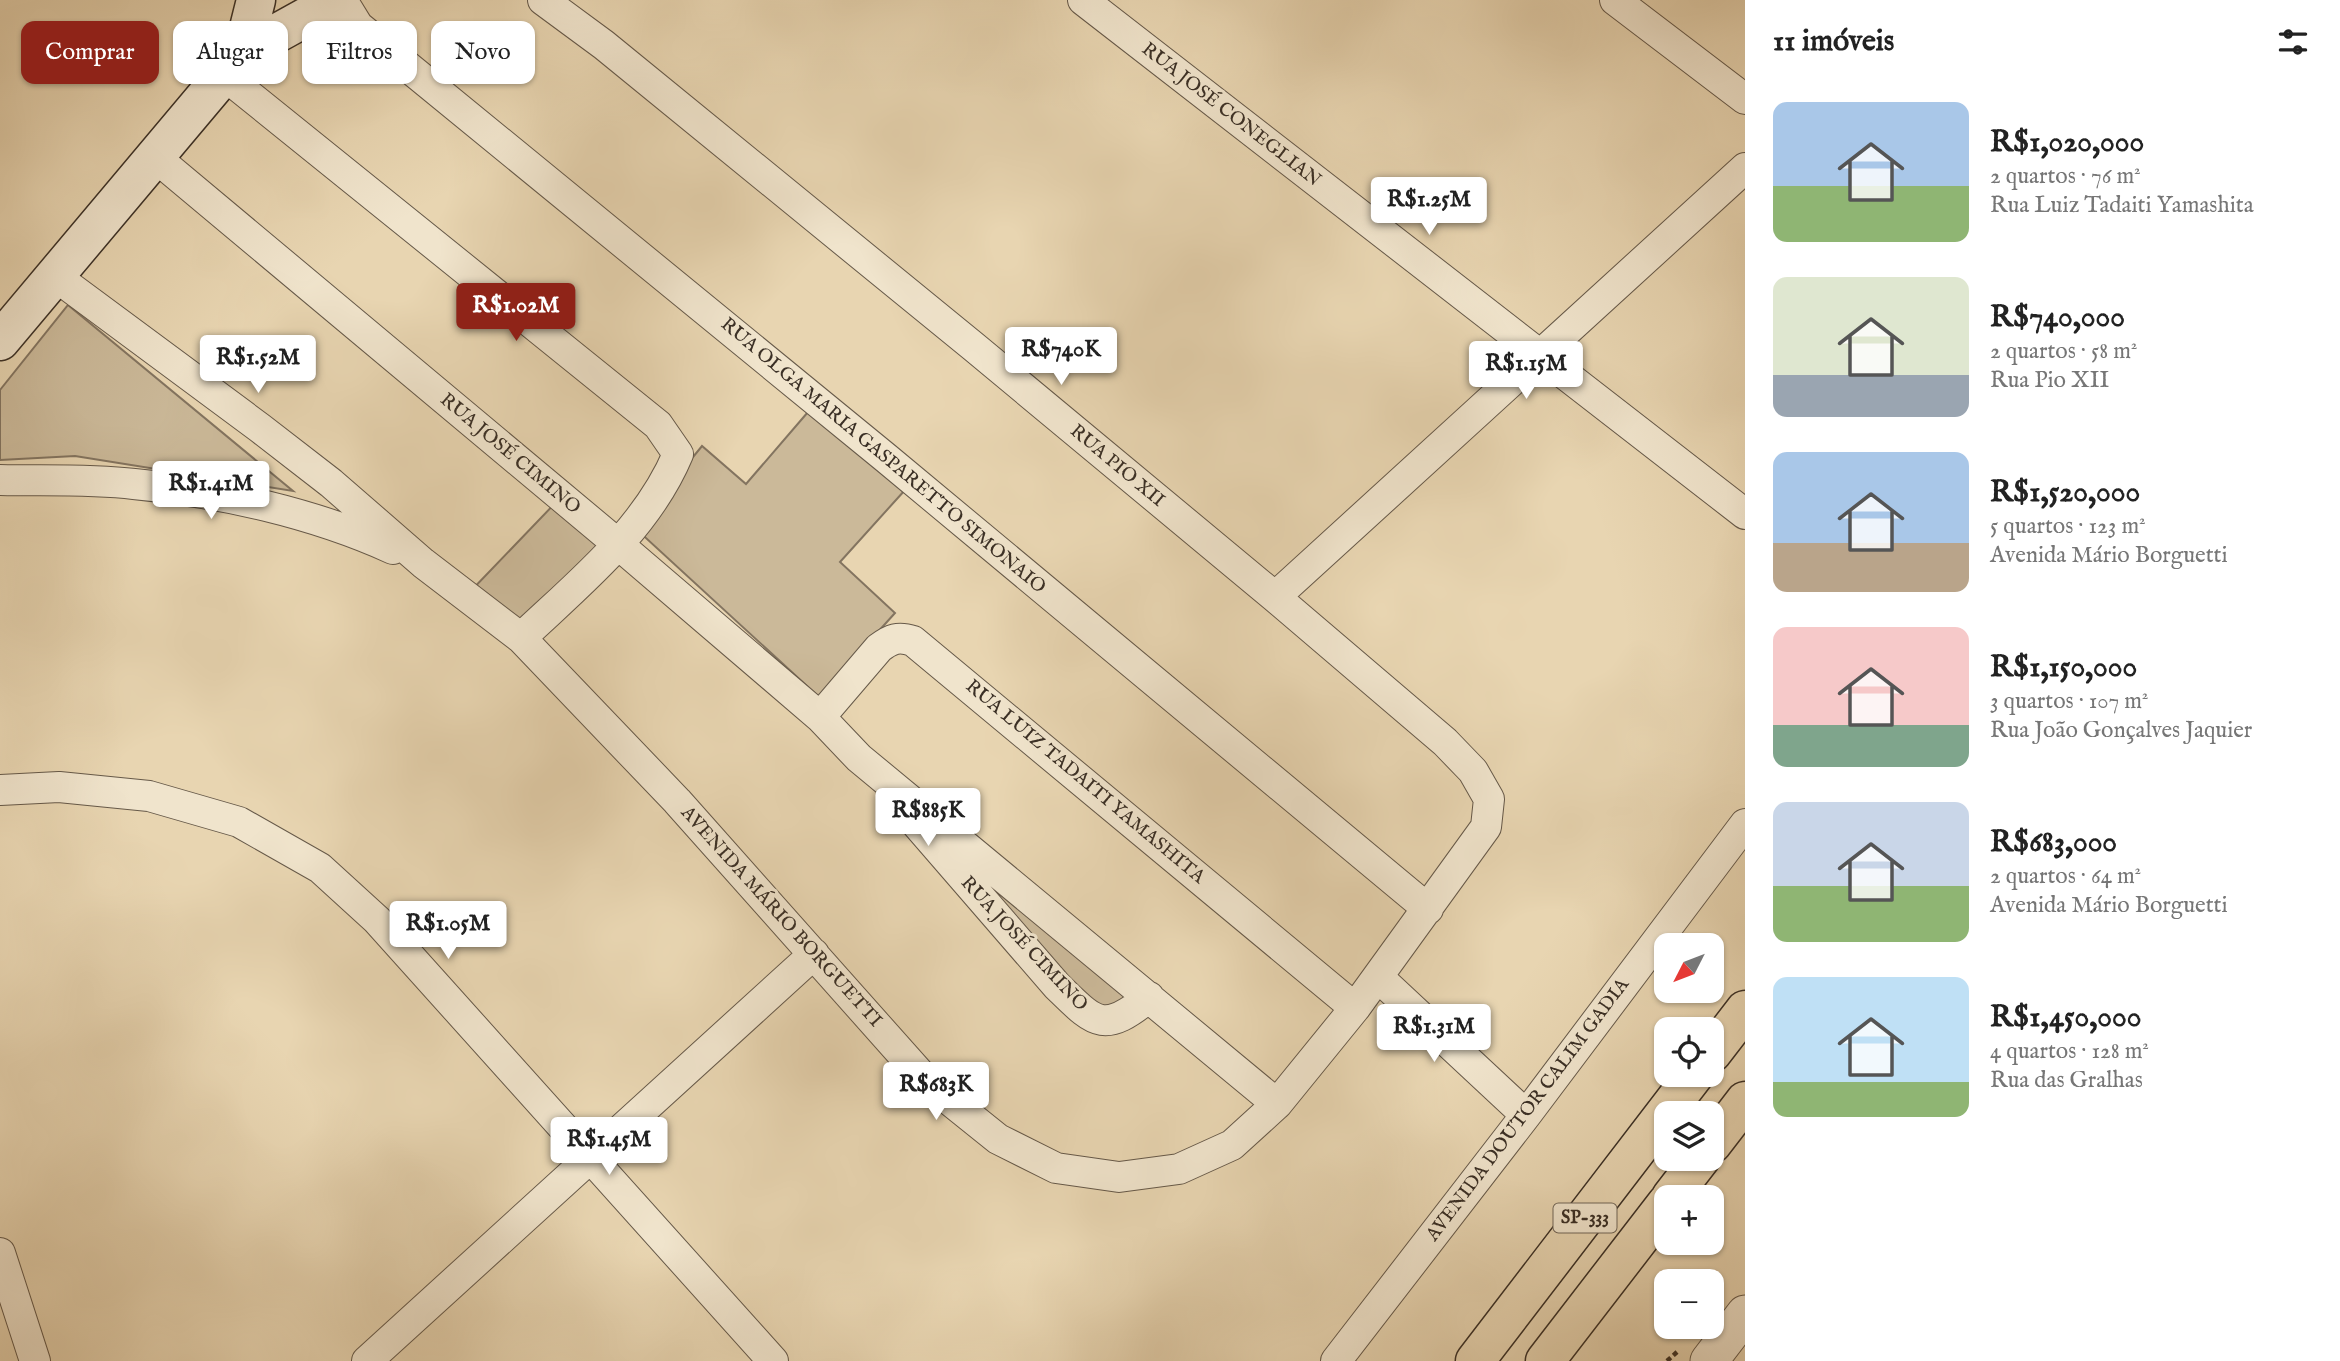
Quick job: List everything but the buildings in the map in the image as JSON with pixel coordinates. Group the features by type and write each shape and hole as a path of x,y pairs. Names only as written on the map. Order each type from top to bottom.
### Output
{"highway":[{"path":"1724,1037 1745,1010"},
{"name":"SP-333","path":"1475,1361 1685,1087"},
{"path":"1724,1128 1745,1101"},
{"path":"1680,1185 1691,1171"},
{"name":"SP-333","path":"1545,1361 1654,1220"}],"main road":[{"path":"249,21 256,0"},
{"path":"288,30 337,0"},
{"path":"0,341 216,84"}],"street":[{"name":"RUA OLGA MARIA GASPARETTO SIMONAIO","path":"342,0 358,26 886,457 1428,909"},
{"name":"RUA PIO XII","path":"543,0 741,157 1275,597 1445,742 1473,771 1489,799 1486,827"},
{"name":"RUA JOSÉ CONEGLIAN","path":"1083,0 1114,9 1539,355 1745,514"},
{"path":"1615,0 1745,99"},
{"path":"259,84 658,425 678,454 668,476 619,545 521,638"},
{"name":"RUA JOSÉ CIMINO","path":"155,156 821,717 1057,986 1081,1009 1095,1019 1112,1021 1149,998"},
{"path":"1275,597 1745,168"},
{"name":"AVENIDA MÁRIO BORGUETTI","path":"55,275 331,483 423,563 521,638 621,741 927,1082 998,1139 1056,1168 1119,1177 1179,1169 1232,1145 1277,1104 1355,1008 1486,827"},
{"name":"AVENIDA MÁRIO BORGUETTI","path":"0,480 133,483 241,500 356,532 423,563"},
{"name":"RUA LUIZ TADAITI YAMASHITA","path":"821,717 879,648 890,640 901,637 913,641 1355,1008"},
{"name":"RUA JOSÉ CIMINO","path":"859,758 1277,1104"},
{"path":"0,790 59,787 149,796 239,822 320,868 377,920 773,1361"},
{"name":"AVENIDA DOUTOR CALIM GADIA","path":"1336,1361 1745,824"},
{"path":"373,1359 814,954"},
{"path":"1378,977 1525,1115"},
{"path":"0,1253 35,1361"},
{"path":"1709,1361 1745,1314"}],"shaded area":[{"path":"68,305 293,491 75,456 0,460 0,390"},
{"path":"808,412 905,490 840,562 895,613 819,697 635,528 702,446 746,484"},
{"path":"561,497 619,545 521,638 466,596"},
{"path":"907,798 1142,1003 1095,1019"}]}
